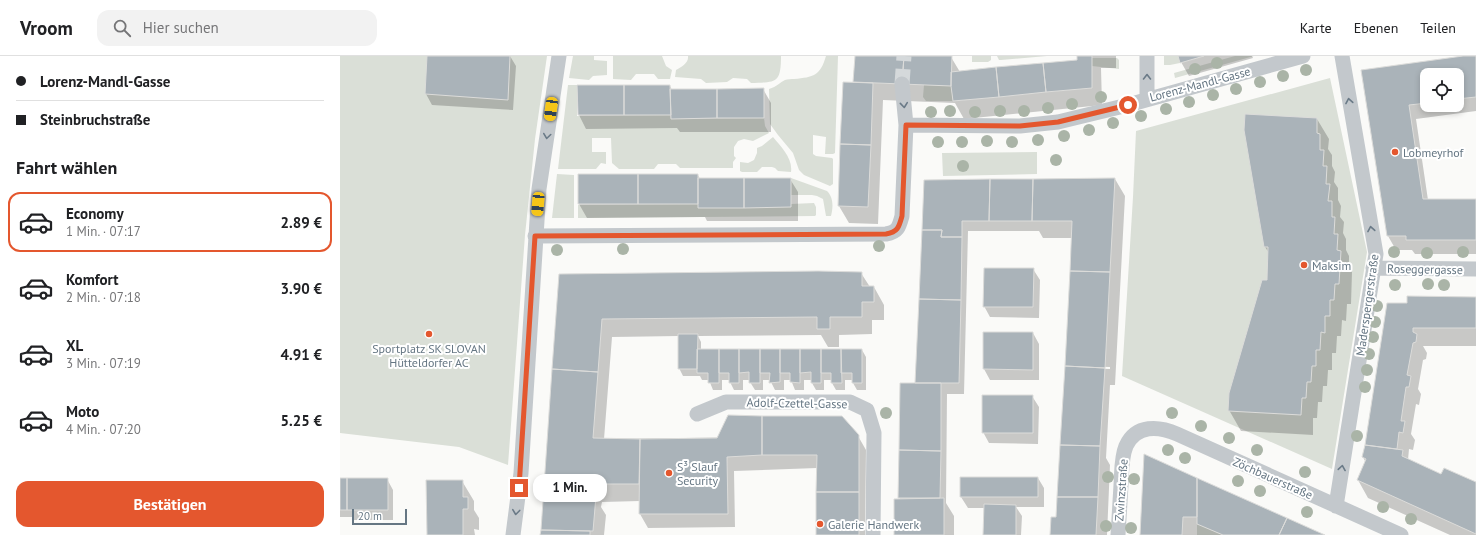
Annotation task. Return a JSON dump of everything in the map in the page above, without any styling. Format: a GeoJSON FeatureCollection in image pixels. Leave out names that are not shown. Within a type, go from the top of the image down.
{"type":"FeatureCollection","features":[{"type":"Feature","properties":{"kind":"street"},"geometry":{"type":"LineString","coordinates":[[513,535],[521,473],[539,189],[558,56]]}},
{"type":"Feature","properties":{"kind":"street"},"geometry":{"type":"LineString","coordinates":[[1147,56],[1147,99]]}},
{"type":"Feature","properties":{"kind":"street","name":"Lorenz-Mandl-Gasse"},"geometry":{"type":"LineString","coordinates":[[906,125],[1020,126],[1058,122],[1303,56]]}},
{"type":"Feature","properties":{"kind":"street","name":"Maderspergerstraße"},"geometry":{"type":"LineString","coordinates":[[1336,506],[1376,254],[1342,56]]}},
{"type":"Feature","properties":{"kind":"street"},"geometry":{"type":"LineString","coordinates":[[535,236],[835,235],[894,233],[899,226],[902,216],[906,125],[902,84]]}},
{"type":"Feature","properties":{"kind":"street","name":"Roseggergasse"},"geometry":{"type":"LineString","coordinates":[[1373,268],[1476,269]]}},
{"type":"Feature","properties":{"kind":"street","name":"Adolf-Czettel-Gasse"},"geometry":{"type":"LineString","coordinates":[[697,414],[726,402],[850,402],[868,410],[874,433],[873,535]]}},
{"type":"Feature","properties":{"kind":"street","name":"Zöchbauerstraße"},"geometry":{"type":"LineString","coordinates":[[1143,429],[1166,429],[1400,535]]}},
{"type":"Feature","properties":{"kind":"street","name":"Zwinzstraße"},"geometry":{"type":"LineString","coordinates":[[1118,535],[1123,459],[1126,445],[1134,435],[1143,429]]}},
{"type":"Feature","properties":{"kind":"shaded area","name":"Sportplatz SK SLOVAN Hütteldorfer AC"},"geometry":{"type":"Polygon","coordinates":[[[340,56],[547,56],[535,139],[525,235],[508,465],[459,447],[340,433],[340,56]]]}},
{"type":"Feature","properties":{"kind":"shaded area"},"geometry":{"type":"Polygon","coordinates":[[[573,56],[594,56],[594,60],[607,61],[607,75],[593,76],[589,80],[569,78],[573,56]]]}},
{"type":"Feature","properties":{"kind":"shaded area"},"geometry":{"type":"Polygon","coordinates":[[[613,56],[662,56],[666,66],[672,70],[670,79],[658,79],[654,74],[636,74],[631,80],[613,79],[613,56]]]}},
{"type":"Feature","properties":{"kind":"shaded area"},"geometry":{"type":"Polygon","coordinates":[[[688,56],[781,56],[781,65],[778,77],[771,81],[751,83],[747,79],[733,78],[727,82],[706,83],[701,79],[675,77],[676,70],[686,63],[688,56]]]}},
{"type":"Feature","properties":{"kind":"shaded area"},"geometry":{"type":"Polygon","coordinates":[[[826,56],[838,56],[835,153],[825,154],[826,137],[813,135],[813,154],[816,156],[833,159],[833,184],[830,186],[804,175],[799,170],[793,153],[770,124],[769,89],[783,81],[811,76],[819,72],[826,56]]]}},
{"type":"Feature","properties":{"kind":"shaded area"},"geometry":{"type":"Polygon","coordinates":[[[972,56],[991,56],[991,60],[988,62],[972,62],[972,56]]]}},
{"type":"Feature","properties":{"kind":"shaded area"},"geometry":{"type":"Polygon","coordinates":[[[997,56],[1047,56],[999,60],[997,56]]]}},
{"type":"Feature","properties":{"kind":"shaded area"},"geometry":{"type":"Polygon","coordinates":[[[1164,56],[1178,56],[1180,63],[1164,65],[1164,56]]]}},
{"type":"Feature","properties":{"kind":"shaded area"},"geometry":{"type":"Polygon","coordinates":[[[1235,56],[1254,56],[1175,78],[1174,73],[1235,56]]]}},
{"type":"Feature","properties":{"kind":"shaded area"},"geometry":{"type":"Polygon","coordinates":[[[1092,58],[1117,58],[1119,60],[1119,69],[1092,66],[1092,58]]]}},
{"type":"Feature","properties":{"kind":"shaded area"},"geometry":{"type":"Polygon","coordinates":[[[1330,78],[1367,252],[1332,469],[1122,376],[1136,131],[1330,78]]]}},
{"type":"Feature","properties":{"kind":"shaded area"},"geometry":{"type":"Polygon","coordinates":[[[568,85],[577,85],[577,116],[670,115],[671,119],[764,118],[765,126],[769,133],[753,141],[744,139],[738,141],[734,147],[734,156],[736,158],[733,162],[733,168],[680,168],[676,164],[658,164],[654,169],[619,169],[612,163],[611,138],[592,138],[592,152],[606,152],[606,164],[601,163],[596,169],[558,169],[568,85]]]}},
{"type":"Feature","properties":{"kind":"shaded area"},"geometry":{"type":"Polygon","coordinates":[[[924,85],[951,86],[953,101],[926,101],[923,97],[924,85]]]}},
{"type":"Feature","properties":{"kind":"shaded area"},"geometry":{"type":"Polygon","coordinates":[[[773,137],[788,157],[791,172],[778,171],[772,167],[762,167],[757,172],[740,171],[740,162],[748,163],[754,160],[757,153],[757,148],[773,137]]]}},
{"type":"Feature","properties":{"kind":"shaded area"},"geometry":{"type":"Polygon","coordinates":[[[1037,152],[1037,174],[943,176],[942,153],[1037,152]]]}},
{"type":"Feature","properties":{"kind":"shaded area"},"geometry":{"type":"Polygon","coordinates":[[[557,174],[574,175],[574,218],[552,218],[557,174]]]}},
{"type":"Feature","properties":{"kind":"shaded area"},"geometry":{"type":"Polygon","coordinates":[[[791,178],[827,191],[832,200],[831,216],[826,216],[823,199],[812,195],[791,195],[791,178]]]}},
{"type":"Feature","properties":{"kind":"shaded area"},"geometry":{"type":"Polygon","coordinates":[[[814,203],[816,207],[815,216],[578,218],[578,205],[698,204],[698,208],[790,207],[791,204],[814,203]]]}},
{"type":"Feature","properties":{"kind":"shaded area"},"geometry":{"type":"Polygon","coordinates":[[[1197,524],[1223,535],[1197,535],[1197,524]]]}},
{"type":"Feature","properties":{"kind":"building"},"geometry":{"type":"Polygon","coordinates":[[[427,56],[510,56],[508,100],[425,94],[427,56]]]}},
{"type":"Feature","properties":{"kind":"building"},"geometry":{"type":"Polygon","coordinates":[[[855,56],[904,56],[902,84],[853,82],[855,56]]]}},
{"type":"Feature","properties":{"kind":"building"},"geometry":{"type":"Polygon","coordinates":[[[904,56],[952,56],[951,86],[902,84],[904,56]]]}},
{"type":"Feature","properties":{"kind":"building"},"geometry":{"type":"Polygon","coordinates":[[[1077,56],[1092,56],[1092,88],[1046,92],[1043,63],[1077,60],[1077,56]]]}},
{"type":"Feature","properties":{"kind":"building"},"geometry":{"type":"Polygon","coordinates":[[[1178,56],[1204,56],[1180,63],[1178,56]]]}},
{"type":"Feature","properties":{"kind":"building","name":"Lobmeyrhof"},"geometry":{"type":"Polygon","coordinates":[[[1463,56],[1476,56],[1476,97],[1464,98],[1464,68],[1420,68],[1420,104],[1409,105],[1423,199],[1476,199],[1476,240],[1406,240],[1406,236],[1387,236],[1361,70],[1463,56]]]}},
{"type":"Feature","properties":{"kind":"building"},"geometry":{"type":"Polygon","coordinates":[[[1043,63],[1046,92],[999,97],[996,67],[1043,63]]]}},
{"type":"Feature","properties":{"kind":"building"},"geometry":{"type":"Polygon","coordinates":[[[996,67],[999,97],[953,101],[951,72],[996,67]]]}},
{"type":"Feature","properties":{"kind":"building"},"geometry":{"type":"Polygon","coordinates":[[[843,82],[873,83],[871,145],[840,144],[843,82]]]}},
{"type":"Feature","properties":{"kind":"building"},"geometry":{"type":"Polygon","coordinates":[[[577,85],[624,85],[624,115],[578,115],[577,85]]]}},
{"type":"Feature","properties":{"kind":"building"},"geometry":{"type":"Polygon","coordinates":[[[624,85],[670,85],[671,115],[624,115],[624,85]]]}},
{"type":"Feature","properties":{"kind":"building"},"geometry":{"type":"Polygon","coordinates":[[[764,88],[764,118],[717,118],[717,89],[764,88]]]}},
{"type":"Feature","properties":{"kind":"building"},"geometry":{"type":"Polygon","coordinates":[[[670,89],[717,89],[717,118],[671,119],[670,89]]]}},
{"type":"Feature","properties":{"kind":"building","name":"Maksim"},"geometry":{"type":"Polygon","coordinates":[[[1245,114],[1317,118],[1317,133],[1320,134],[1320,150],[1324,150],[1323,166],[1327,166],[1326,184],[1330,184],[1328,201],[1332,201],[1332,217],[1335,217],[1334,234],[1338,234],[1337,250],[1341,251],[1339,284],[1335,284],[1334,300],[1330,300],[1330,316],[1325,316],[1325,333],[1321,332],[1320,350],[1316,350],[1316,366],[1312,366],[1311,382],[1307,382],[1306,398],[1302,398],[1301,415],[1228,411],[1229,393],[1262,280],[1267,280],[1268,247],[1264,247],[1244,130],[1245,114]]]}},
{"type":"Feature","properties":{"kind":"building"},"geometry":{"type":"Polygon","coordinates":[[[840,144],[871,145],[868,207],[838,206],[840,144]]]}},
{"type":"Feature","properties":{"kind":"building"},"geometry":{"type":"Polygon","coordinates":[[[578,174],[638,174],[638,204],[578,204],[578,174]]]}},
{"type":"Feature","properties":{"kind":"building"},"geometry":{"type":"Polygon","coordinates":[[[638,174],[698,174],[698,204],[638,204],[638,174]]]}},
{"type":"Feature","properties":{"kind":"building"},"geometry":{"type":"Polygon","coordinates":[[[698,178],[744,178],[744,208],[698,208],[698,178]]]}},
{"type":"Feature","properties":{"kind":"building"},"geometry":{"type":"Polygon","coordinates":[[[744,178],[791,178],[791,207],[744,208],[744,178]]]}},
{"type":"Feature","properties":{"kind":"building"},"geometry":{"type":"Polygon","coordinates":[[[1115,178],[1110,272],[1070,271],[1072,221],[1032,221],[1033,179],[1115,178]]]}},
{"type":"Feature","properties":{"kind":"building"},"geometry":{"type":"Polygon","coordinates":[[[990,179],[1033,179],[1032,221],[989,221],[990,179]]]}},
{"type":"Feature","properties":{"kind":"building"},"geometry":{"type":"Polygon","coordinates":[[[990,179],[989,221],[962,221],[962,237],[941,237],[942,230],[922,230],[924,180],[990,179]]]}},
{"type":"Feature","properties":{"kind":"building"},"geometry":{"type":"Polygon","coordinates":[[[922,230],[942,230],[941,237],[962,237],[961,300],[919,299],[922,230]]]}},
{"type":"Feature","properties":{"kind":"building"},"geometry":{"type":"Polygon","coordinates":[[[984,268],[1034,268],[1033,307],[983,307],[984,268]]]}},
{"type":"Feature","properties":{"kind":"building"},"geometry":{"type":"Polygon","coordinates":[[[818,271],[862,272],[862,286],[874,286],[874,302],[862,302],[862,317],[830,317],[830,329],[817,329],[817,317],[602,319],[598,372],[552,369],[559,274],[818,271]]]}},
{"type":"Feature","properties":{"kind":"building"},"geometry":{"type":"Polygon","coordinates":[[[1070,271],[1110,272],[1105,368],[1065,366],[1070,271]]]}},
{"type":"Feature","properties":{"kind":"building"},"geometry":{"type":"Polygon","coordinates":[[[1407,296],[1476,297],[1476,328],[1413,328],[1413,332],[1417,334],[1416,342],[1413,343],[1407,375],[1411,376],[1409,387],[1406,387],[1401,421],[1405,421],[1403,433],[1399,432],[1397,449],[1365,445],[1387,303],[1407,303],[1407,296]]]}},
{"type":"Feature","properties":{"kind":"building"},"geometry":{"type":"Polygon","coordinates":[[[919,299],[961,300],[959,383],[915,383],[919,299]]]}},
{"type":"Feature","properties":{"kind":"building"},"geometry":{"type":"Polygon","coordinates":[[[983,332],[1033,332],[1033,370],[983,369],[983,332]]]}},
{"type":"Feature","properties":{"kind":"building"},"geometry":{"type":"Polygon","coordinates":[[[678,334],[698,334],[697,369],[678,369],[678,334]]]}},
{"type":"Feature","properties":{"kind":"building"},"geometry":{"type":"Polygon","coordinates":[[[697,349],[719,349],[719,383],[708,383],[708,373],[697,373],[697,349]]]}},
{"type":"Feature","properties":{"kind":"building"},"geometry":{"type":"Polygon","coordinates":[[[719,349],[739,349],[739,383],[729,383],[729,373],[719,373],[719,349]]]}},
{"type":"Feature","properties":{"kind":"building"},"geometry":{"type":"Polygon","coordinates":[[[739,349],[760,349],[760,383],[749,383],[749,372],[739,373],[739,349]]]}},
{"type":"Feature","properties":{"kind":"building"},"geometry":{"type":"Polygon","coordinates":[[[760,349],[780,349],[780,382],[769,383],[770,373],[760,373],[760,349]]]}},
{"type":"Feature","properties":{"kind":"building"},"geometry":{"type":"Polygon","coordinates":[[[780,349],[800,349],[800,383],[790,382],[790,373],[780,373],[780,349]]]}},
{"type":"Feature","properties":{"kind":"building"},"geometry":{"type":"Polygon","coordinates":[[[800,349],[821,349],[821,383],[811,383],[811,372],[800,373],[800,349]]]}},
{"type":"Feature","properties":{"kind":"building"},"geometry":{"type":"Polygon","coordinates":[[[821,349],[841,349],[842,383],[831,383],[831,373],[821,373],[821,349]]]}},
{"type":"Feature","properties":{"kind":"building"},"geometry":{"type":"Polygon","coordinates":[[[841,349],[862,349],[862,383],[852,383],[852,373],[841,373],[841,349]]]}},
{"type":"Feature","properties":{"kind":"building"},"geometry":{"type":"Polygon","coordinates":[[[1065,366],[1105,368],[1100,446],[1060,445],[1065,366]]]}},
{"type":"Feature","properties":{"kind":"building"},"geometry":{"type":"Polygon","coordinates":[[[552,369],[598,372],[593,438],[640,439],[639,484],[592,484],[591,496],[596,496],[593,531],[541,530],[552,369]]]}},
{"type":"Feature","properties":{"kind":"building"},"geometry":{"type":"Polygon","coordinates":[[[900,383],[941,383],[941,451],[899,450],[900,383]]]}},
{"type":"Feature","properties":{"kind":"building"},"geometry":{"type":"Polygon","coordinates":[[[982,395],[1033,395],[1033,433],[982,433],[982,395]]]}},
{"type":"Feature","properties":{"kind":"building"},"geometry":{"type":"Polygon","coordinates":[[[728,415],[762,416],[762,455],[727,457],[728,514],[639,514],[640,439],[717,438],[728,415]]]}},
{"type":"Feature","properties":{"kind":"building"},"geometry":{"type":"Polygon","coordinates":[[[762,416],[842,416],[859,435],[859,492],[816,492],[817,455],[762,455],[762,416]]]}},
{"type":"Feature","properties":{"kind":"building"},"geometry":{"type":"Polygon","coordinates":[[[1060,445],[1100,446],[1098,497],[1057,497],[1060,445]]]}},
{"type":"Feature","properties":{"kind":"building"},"geometry":{"type":"Polygon","coordinates":[[[1365,445],[1403,450],[1402,456],[1441,474],[1444,468],[1476,482],[1476,534],[1357,480],[1366,459],[1362,457],[1365,445]]]}},
{"type":"Feature","properties":{"kind":"building"},"geometry":{"type":"Polygon","coordinates":[[[899,450],[941,451],[940,498],[898,498],[899,450]]]}},
{"type":"Feature","properties":{"kind":"building"},"geometry":{"type":"Polygon","coordinates":[[[1144,454],[1197,478],[1197,517],[1183,517],[1182,535],[1140,535],[1144,454]]]}},
{"type":"Feature","properties":{"kind":"building"},"geometry":{"type":"Polygon","coordinates":[[[960,477],[1038,477],[1038,497],[960,497],[960,477]]]}},
{"type":"Feature","properties":{"kind":"building"},"geometry":{"type":"Polygon","coordinates":[[[340,478],[347,478],[347,510],[340,510],[340,478]]]}},
{"type":"Feature","properties":{"kind":"building"},"geometry":{"type":"Polygon","coordinates":[[[347,478],[388,478],[388,510],[347,510],[347,478]]]}},
{"type":"Feature","properties":{"kind":"building"},"geometry":{"type":"Polygon","coordinates":[[[1197,478],[1287,518],[1279,535],[1223,535],[1197,524],[1197,478]]]}},
{"type":"Feature","properties":{"kind":"building"},"geometry":{"type":"Polygon","coordinates":[[[426,480],[463,480],[463,497],[468,497],[468,509],[463,509],[463,535],[427,535],[426,480]]]}},
{"type":"Feature","properties":{"kind":"building"},"geometry":{"type":"Polygon","coordinates":[[[816,492],[859,492],[859,535],[816,535],[816,492]]]}},
{"type":"Feature","properties":{"kind":"building"},"geometry":{"type":"Polygon","coordinates":[[[1057,497],[1098,497],[1096,535],[1050,535],[1051,517],[1056,517],[1057,497]]]}},
{"type":"Feature","properties":{"kind":"building"},"geometry":{"type":"Polygon","coordinates":[[[944,498],[944,535],[894,535],[894,499],[944,498]]]}},
{"type":"Feature","properties":{"kind":"building"},"geometry":{"type":"Polygon","coordinates":[[[984,504],[1016,505],[1016,535],[983,535],[984,504]]]}},
{"type":"Feature","properties":{"kind":"building"},"geometry":{"type":"Polygon","coordinates":[[[1287,518],[1325,535],[1279,535],[1287,518]]]}},
{"type":"Feature","properties":{"kind":"building"},"geometry":{"type":"Polygon","coordinates":[[[541,530],[590,531],[590,535],[540,535],[541,530]]]}},
{"type":"Feature","properties":{"kind":"tunnel"},"geometry":{"type":"LineString","coordinates":[[902,84],[904,56]]}},
{"type":"Feature","properties":{"kind":"place","name":"Lobmeyrhof"},"geometry":{"type":"Point","coordinates":[1395,152]}},
{"type":"Feature","properties":{"kind":"place","name":"Maksim"},"geometry":{"type":"Point","coordinates":[1304,265]}},
{"type":"Feature","properties":{"kind":"place","name":"Sportplatz SK SLOVAN Hütteldorfer AC"},"geometry":{"type":"Point","coordinates":[429,334]}},
{"type":"Feature","properties":{"kind":"place","name":"S³ Slauf Security"},"geometry":{"type":"Point","coordinates":[669,473]}},
{"type":"Feature","properties":{"kind":"place","name":"Galerie Handwerk"},"geometry":{"type":"Point","coordinates":[820,524]}},
{"type":"Feature","properties":{"kind":"route"},"geometry":{"type":"LineString","coordinates":[[519,488],[535,236],[894,233],[899,226],[902,216],[906,125],[1020,126],[1058,122],[1128,105]]}}]}
